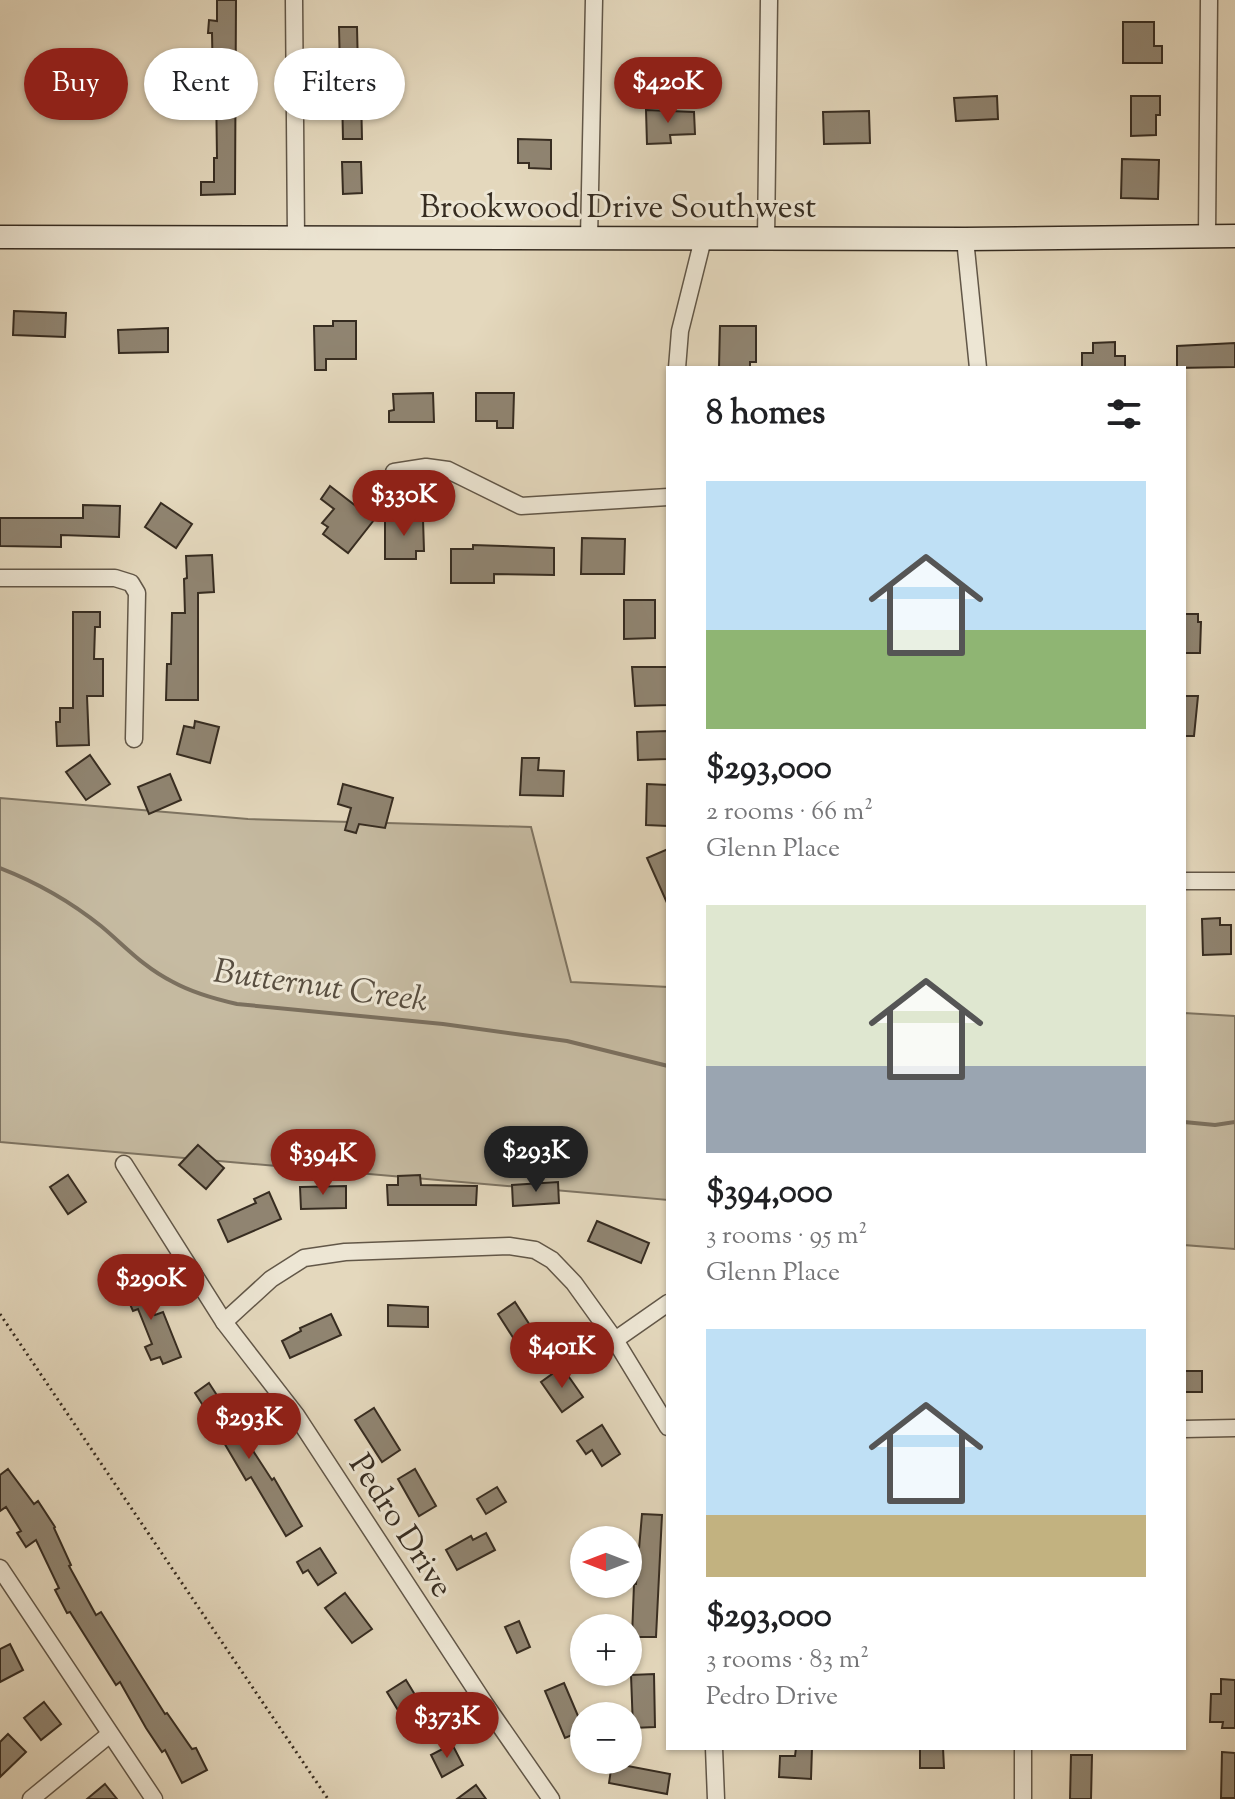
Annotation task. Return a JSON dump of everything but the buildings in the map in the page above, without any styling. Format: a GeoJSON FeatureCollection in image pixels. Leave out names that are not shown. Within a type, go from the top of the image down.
{"type":"FeatureCollection","features":[{"type":"Feature","properties":{"kind":"street"},"geometry":{"type":"LineString","coordinates":[[294,0],[296,238]]}},
{"type":"Feature","properties":{"kind":"street"},"geometry":{"type":"LineString","coordinates":[[589,238],[594,0]]}},
{"type":"Feature","properties":{"kind":"street"},"geometry":{"type":"LineString","coordinates":[[766,239],[769,0]]}},
{"type":"Feature","properties":{"kind":"street"},"geometry":{"type":"LineString","coordinates":[[1207,236],[1209,0]]}},
{"type":"Feature","properties":{"kind":"street","name":"Brookwood Drive Southwest"},"geometry":{"type":"LineString","coordinates":[[0,237],[965,239],[1235,236]]}},
{"type":"Feature","properties":{"kind":"street"},"geometry":{"type":"LineString","coordinates":[[677,366],[680,331],[703,239]]}},
{"type":"Feature","properties":{"kind":"street"},"geometry":{"type":"LineString","coordinates":[[965,239],[978,366]]}},
{"type":"Feature","properties":{"kind":"street"},"geometry":{"type":"LineString","coordinates":[[394,472],[426,467],[448,470],[521,506],[666,497]]}},
{"type":"Feature","properties":{"kind":"street"},"geometry":{"type":"LineString","coordinates":[[0,578],[115,578],[131,583],[137,593],[134,739]]}},
{"type":"Feature","properties":{"kind":"street"},"geometry":{"type":"LineString","coordinates":[[1186,881],[1235,881]]}},
{"type":"Feature","properties":{"kind":"street","name":"Pedro Drive"},"geometry":{"type":"LineString","coordinates":[[124,1164],[224,1322],[305,1428],[485,1704],[551,1799]]}},
{"type":"Feature","properties":{"kind":"street"},"geometry":{"type":"LineString","coordinates":[[224,1322],[271,1279],[304,1258],[345,1252],[509,1246],[535,1250],[552,1260],[574,1283],[615,1340],[666,1424]]}},
{"type":"Feature","properties":{"kind":"street"},"geometry":{"type":"LineString","coordinates":[[615,1340],[666,1304]]}},
{"type":"Feature","properties":{"kind":"street"},"geometry":{"type":"LineString","coordinates":[[1186,1429],[1235,1428]]}},
{"type":"Feature","properties":{"kind":"street"},"geometry":{"type":"LineString","coordinates":[[0,1568],[154,1799]]}},
{"type":"Feature","properties":{"kind":"street"},"geometry":{"type":"LineString","coordinates":[[31,1799],[110,1734]]}},
{"type":"Feature","properties":{"kind":"street"},"geometry":{"type":"LineString","coordinates":[[714,1750],[716,1799]]}},
{"type":"Feature","properties":{"kind":"street"},"geometry":{"type":"LineString","coordinates":[[1023,1750],[1023,1799]]}},
{"type":"Feature","properties":{"kind":"path"},"geometry":{"type":"LineString","coordinates":[[0,1314],[328,1799]]}},
{"type":"Feature","properties":{"kind":"shaded area"},"geometry":{"type":"Polygon","coordinates":[[[0,798],[248,819],[531,827],[571,982],[666,987],[666,1200],[0,1142],[0,798]]]}},
{"type":"Feature","properties":{"kind":"shaded area"},"geometry":{"type":"Polygon","coordinates":[[[1186,1013],[1235,1016],[1235,1249],[1186,1245],[1186,1013]]]}},
{"type":"Feature","properties":{"kind":"waterway","name":"Butternut Creek"},"geometry":{"type":"LineString","coordinates":[[0,868],[40,886],[77,908],[162,976],[212,998],[237,1004],[443,1024],[567,1041],[666,1066]]}},
{"type":"Feature","properties":{"kind":"waterway","name":"Butternut Creek"},"geometry":{"type":"LineString","coordinates":[[1186,1122],[1215,1125],[1235,1122]]}}]}
